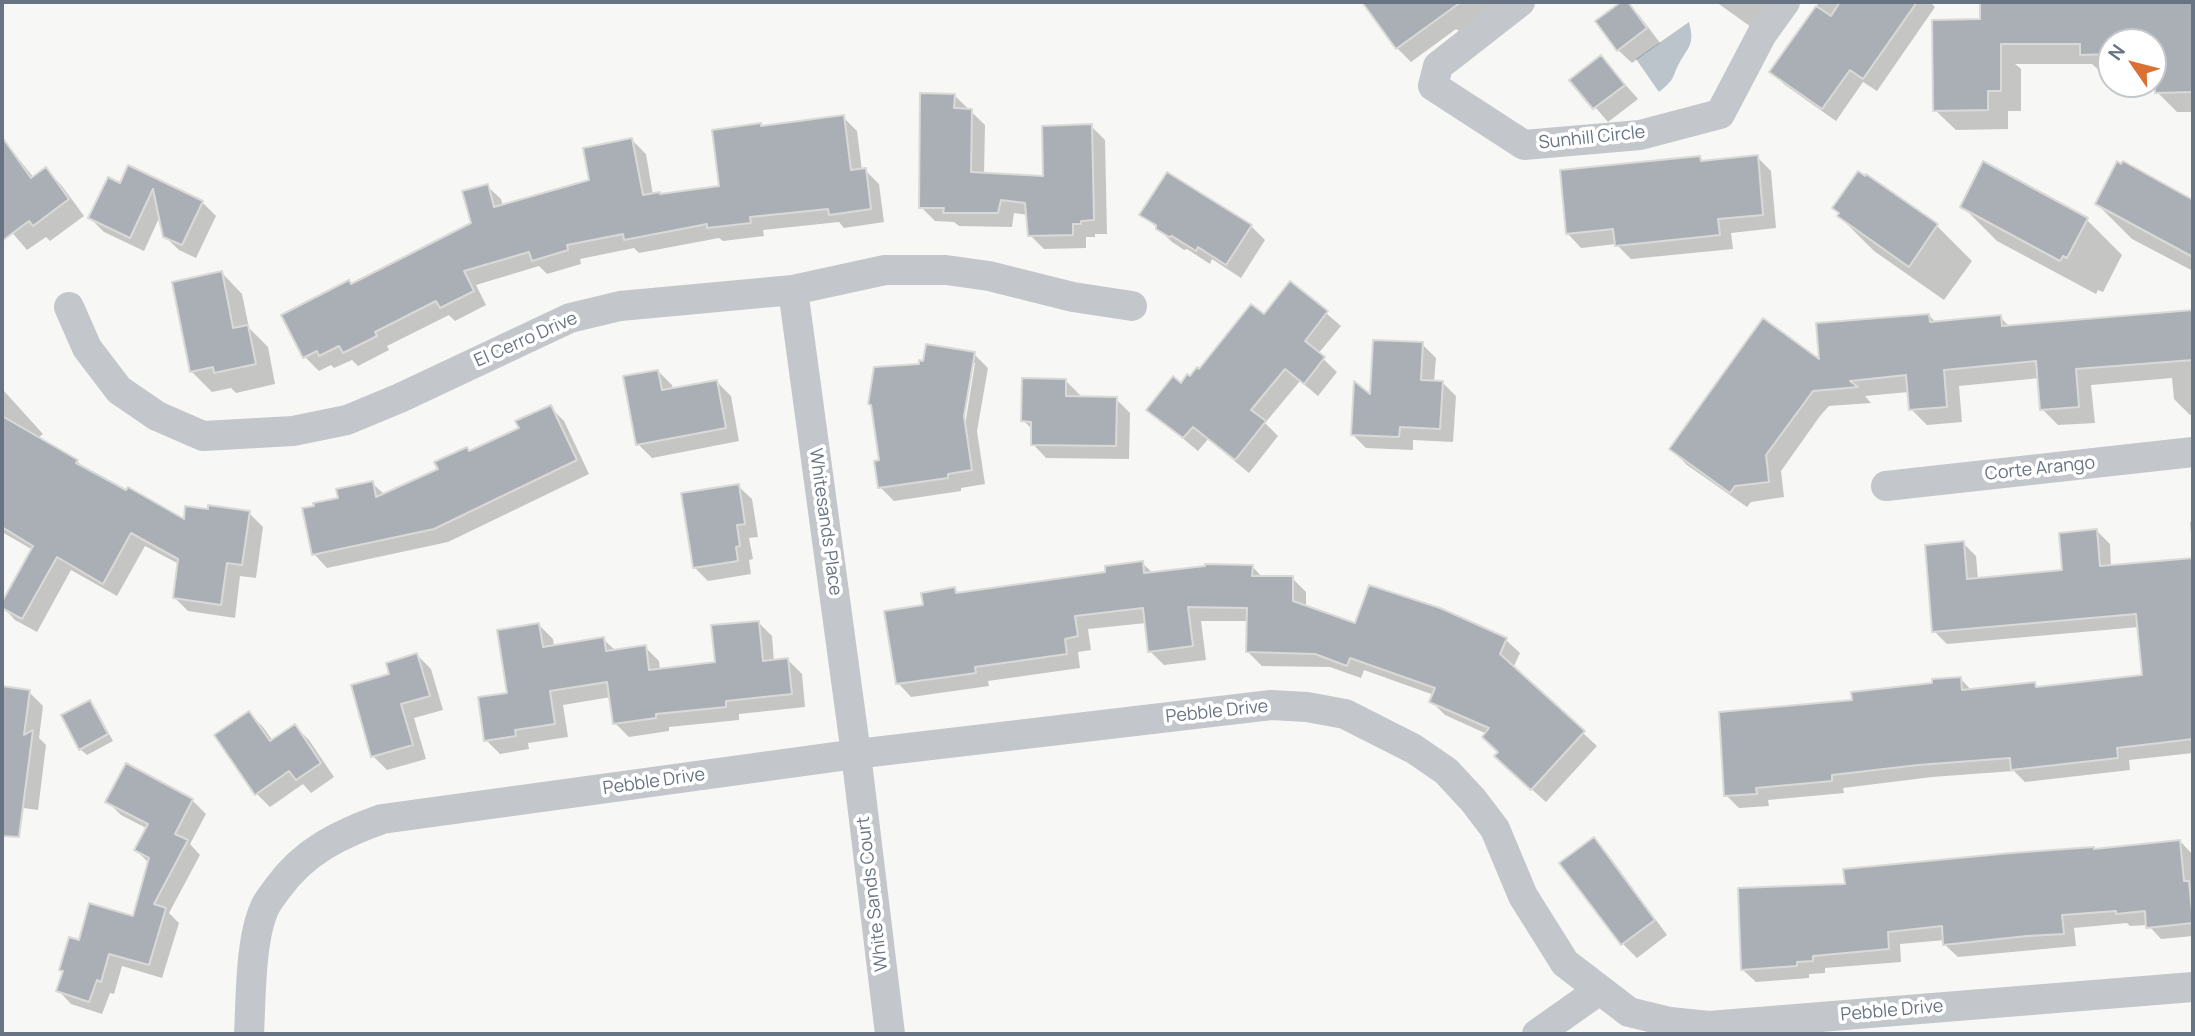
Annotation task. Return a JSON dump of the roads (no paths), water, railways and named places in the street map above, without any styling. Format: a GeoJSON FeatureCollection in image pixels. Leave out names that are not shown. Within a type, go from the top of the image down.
{"type":"FeatureCollection","features":[{"type":"Feature","properties":{"kind":"street","name":"Sunhill Circle"},"geometry":{"type":"LineString","coordinates":[[1520,2],[1438,66],[1433,86],[1524,145],[1640,135],[1720,114],[1762,34],[1785,2]]}},
{"type":"Feature","properties":{"kind":"street","name":"El Cerro Drive"},"geometry":{"type":"LineString","coordinates":[[69,307],[87,348],[119,390],[157,416],[203,436],[293,431],[347,420],[570,318],[620,306],[793,290],[885,270],[946,270],[989,276],[1073,297],[1132,306]]}},
{"type":"Feature","properties":{"kind":"street","name":"Whitesands Place"},"geometry":{"type":"LineString","coordinates":[[793,290],[856,754]]}},
{"type":"Feature","properties":{"kind":"street","name":"Corte Arango"},"geometry":{"type":"LineString","coordinates":[[1886,486],[2193,452]]}},
{"type":"Feature","properties":{"kind":"street","name":"Pebble Drive"},"geometry":{"type":"LineString","coordinates":[[249,1034],[256,939],[265,907],[287,876],[316,848],[346,832],[383,819],[856,754],[1271,705],[1307,707],[1345,714],[1414,749],[1446,771],[1495,829],[1523,896],[1565,963],[1629,1012],[1670,1022],[1709,1026],[2193,987]]}},
{"type":"Feature","properties":{"kind":"street","name":"White Sands Court"},"geometry":{"type":"LineString","coordinates":[[856,754],[890,1034]]}},
{"type":"Feature","properties":{"kind":"street"},"geometry":{"type":"LineString","coordinates":[[1537,1034],[1598,990]]}}]}
